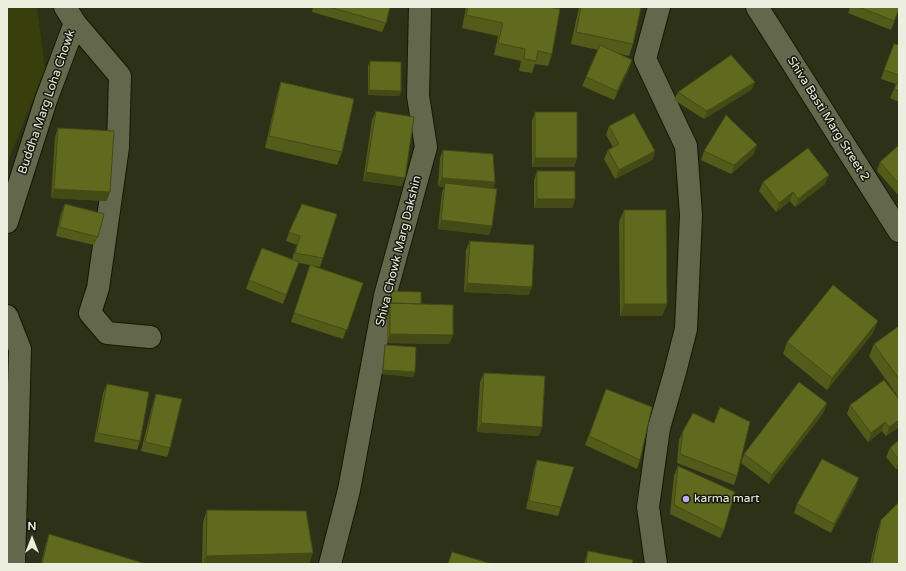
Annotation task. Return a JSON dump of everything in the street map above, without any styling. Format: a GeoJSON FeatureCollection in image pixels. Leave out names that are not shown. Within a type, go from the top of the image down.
{"type":"FeatureCollection","features":[{"type":"Feature","properties":{"kind":"street","name":"Shiva Chowk Marg Dakshin"},"geometry":{"type":"LineString","coordinates":[[330,564],[349,490],[385,296],[426,146],[418,96],[420,7]]}},
{"type":"Feature","properties":{"kind":"street"},"geometry":{"type":"LineString","coordinates":[[656,564],[648,507],[659,428],[686,329],[691,215],[686,146],[646,59],[659,7]]}},
{"type":"Feature","properties":{"kind":"street","name":"Shiva Basti Marg Street 2"},"geometry":{"type":"LineString","coordinates":[[757,7],[899,231]]}},
{"type":"Feature","properties":{"kind":"street"},"geometry":{"type":"LineString","coordinates":[[70,15],[120,76],[118,148],[98,288],[90,314],[107,332],[150,337]]}},
{"type":"Feature","properties":{"kind":"street","name":"Buddha Marg Loha Chowk"},"geometry":{"type":"LineString","coordinates":[[7,222],[46,100],[70,15]]}},
{"type":"Feature","properties":{"kind":"street"},"geometry":{"type":"LineString","coordinates":[[7,316],[20,349],[14,564]]}},
{"type":"Feature","properties":{"kind":"street"},"geometry":{"type":"LineString","coordinates":[[7,438],[18,419]]}},
{"type":"Feature","properties":{"kind":"green space"},"geometry":{"type":"Polygon","coordinates":[[[7,7],[37,7],[45,69],[7,164],[7,7]]]}},
{"type":"Feature","properties":{"kind":"building"},"geometry":{"type":"Polygon","coordinates":[[[329,7],[390,7],[386,23],[329,7]]]}},
{"type":"Feature","properties":{"kind":"building"},"geometry":{"type":"Polygon","coordinates":[[[468,7],[548,7],[560,9],[552,54],[538,51],[536,61],[524,59],[525,49],[498,43],[503,23],[466,15],[468,7]]]}},
{"type":"Feature","properties":{"kind":"building"},"geometry":{"type":"Polygon","coordinates":[[[581,7],[641,7],[633,44],[576,32],[581,7]]]}},
{"type":"Feature","properties":{"kind":"building"},"geometry":{"type":"Polygon","coordinates":[[[859,7],[899,7],[899,9],[894,21],[859,7]]]}},
{"type":"Feature","properties":{"kind":"building"},"geometry":{"type":"Polygon","coordinates":[[[894,44],[899,45],[899,75],[884,70],[894,44]]]}},
{"type":"Feature","properties":{"kind":"building"},"geometry":{"type":"Polygon","coordinates":[[[600,45],[632,60],[617,91],[586,77],[600,45]]]}},
{"type":"Feature","properties":{"kind":"building"},"geometry":{"type":"Polygon","coordinates":[[[731,55],[755,82],[707,111],[678,92],[731,55]]]}},
{"type":"Feature","properties":{"kind":"building"},"geometry":{"type":"Polygon","coordinates":[[[370,61],[401,62],[401,91],[369,90],[370,61]]]}},
{"type":"Feature","properties":{"kind":"building"},"geometry":{"type":"Polygon","coordinates":[[[899,79],[899,91],[894,89],[899,79]]]}},
{"type":"Feature","properties":{"kind":"building"},"geometry":{"type":"Polygon","coordinates":[[[281,82],[354,99],[342,152],[269,136],[281,82]]]}},
{"type":"Feature","properties":{"kind":"building"},"geometry":{"type":"Polygon","coordinates":[[[376,111],[414,117],[405,178],[366,172],[376,111]]]}},
{"type":"Feature","properties":{"kind":"building"},"geometry":{"type":"Polygon","coordinates":[[[535,112],[577,112],[577,158],[535,158],[535,112]]]}},
{"type":"Feature","properties":{"kind":"building"},"geometry":{"type":"Polygon","coordinates":[[[634,113],[655,151],[619,170],[608,150],[619,144],[609,126],[634,113]]]}},
{"type":"Feature","properties":{"kind":"building"},"geometry":{"type":"Polygon","coordinates":[[[726,115],[757,145],[734,165],[704,151],[726,115]]]}},
{"type":"Feature","properties":{"kind":"building"},"geometry":{"type":"Polygon","coordinates":[[[58,128],[114,131],[110,192],[54,189],[58,128]]]}},
{"type":"Feature","properties":{"kind":"building"},"geometry":{"type":"Polygon","coordinates":[[[899,145],[899,184],[880,162],[899,145]]]}},
{"type":"Feature","properties":{"kind":"building"},"geometry":{"type":"Polygon","coordinates":[[[808,148],[829,175],[798,199],[793,192],[779,203],[763,182],[808,148]]]}},
{"type":"Feature","properties":{"kind":"building"},"geometry":{"type":"Polygon","coordinates":[[[443,150],[493,154],[495,182],[442,178],[443,150]]]}},
{"type":"Feature","properties":{"kind":"building"},"geometry":{"type":"Polygon","coordinates":[[[537,171],[575,171],[575,199],[537,199],[537,171]]]}},
{"type":"Feature","properties":{"kind":"building"},"geometry":{"type":"Polygon","coordinates":[[[445,183],[497,189],[492,226],[441,220],[445,183]]]}},
{"type":"Feature","properties":{"kind":"building"},"geometry":{"type":"Polygon","coordinates":[[[65,204],[104,214],[98,237],[59,227],[65,204]]]}},
{"type":"Feature","properties":{"kind":"building"},"geometry":{"type":"Polygon","coordinates":[[[302,204],[337,214],[323,258],[295,253],[300,236],[289,232],[302,204]]]}},
{"type":"Feature","properties":{"kind":"building"},"geometry":{"type":"Polygon","coordinates":[[[624,210],[666,210],[667,304],[624,304],[624,210]]]}},
{"type":"Feature","properties":{"kind":"building"},"geometry":{"type":"Polygon","coordinates":[[[470,241],[534,245],[532,287],[467,283],[470,241]]]}},
{"type":"Feature","properties":{"kind":"building"},"geometry":{"type":"Polygon","coordinates":[[[262,248],[299,262],[286,295],[249,280],[262,248]]]}},
{"type":"Feature","properties":{"kind":"building"},"geometry":{"type":"Polygon","coordinates":[[[310,265],[363,283],[347,330],[294,313],[310,265]]]}},
{"type":"Feature","properties":{"kind":"building"},"geometry":{"type":"Polygon","coordinates":[[[833,285],[878,321],[832,378],[787,342],[833,285]]]}},
{"type":"Feature","properties":{"kind":"building"},"geometry":{"type":"Polygon","coordinates":[[[391,291],[421,292],[421,304],[391,303],[391,291]]]}},
{"type":"Feature","properties":{"kind":"building"},"geometry":{"type":"Polygon","coordinates":[[[390,303],[453,305],[453,335],[390,334],[390,303]]]}},
{"type":"Feature","properties":{"kind":"building"},"geometry":{"type":"Polygon","coordinates":[[[899,326],[899,379],[874,344],[899,326]]]}},
{"type":"Feature","properties":{"kind":"building"},"geometry":{"type":"Polygon","coordinates":[[[385,345],[416,347],[415,372],[383,370],[385,345]]]}},
{"type":"Feature","properties":{"kind":"building"},"geometry":{"type":"Polygon","coordinates":[[[484,373],[545,376],[542,427],[481,423],[484,373]]]}},
{"type":"Feature","properties":{"kind":"building"},"geometry":{"type":"Polygon","coordinates":[[[884,380],[899,399],[899,420],[889,427],[885,422],[871,433],[850,405],[884,380]]]}},
{"type":"Feature","properties":{"kind":"building"},"geometry":{"type":"Polygon","coordinates":[[[799,382],[827,403],[772,475],[744,454],[799,382]]]}},
{"type":"Feature","properties":{"kind":"building"},"geometry":{"type":"Polygon","coordinates":[[[107,384],[149,392],[140,441],[97,433],[107,384]]]}},
{"type":"Feature","properties":{"kind":"building"},"geometry":{"type":"Polygon","coordinates":[[[606,389],[652,407],[640,460],[589,436],[606,389]]]}},
{"type":"Feature","properties":{"kind":"building"},"geometry":{"type":"Polygon","coordinates":[[[156,394],[182,399],[170,448],[145,442],[156,394]]]}},
{"type":"Feature","properties":{"kind":"building"},"geometry":{"type":"Polygon","coordinates":[[[720,407],[750,422],[737,476],[680,454],[683,431],[693,413],[714,423],[720,407]]]}},
{"type":"Feature","properties":{"kind":"building"},"geometry":{"type":"Polygon","coordinates":[[[899,440],[899,460],[890,448],[899,440]]]}},
{"type":"Feature","properties":{"kind":"building"},"geometry":{"type":"Polygon","coordinates":[[[822,459],[859,478],[834,524],[797,504],[822,459]]]}},
{"type":"Feature","properties":{"kind":"building"},"geometry":{"type":"Polygon","coordinates":[[[537,460],[574,467],[561,507],[529,501],[537,460]]]}},
{"type":"Feature","properties":{"kind":"building"},"geometry":{"type":"Polygon","coordinates":[[[678,466],[735,492],[724,530],[674,505],[678,466]]]}},
{"type":"Feature","properties":{"kind":"building"},"geometry":{"type":"Polygon","coordinates":[[[899,502],[899,564],[872,564],[881,520],[899,502]]]}},
{"type":"Feature","properties":{"kind":"building"},"geometry":{"type":"Polygon","coordinates":[[[207,510],[306,511],[313,553],[206,556],[207,510]]]}},
{"type":"Feature","properties":{"kind":"building"},"geometry":{"type":"Polygon","coordinates":[[[49,534],[146,564],[42,564],[49,534]]]}},
{"type":"Feature","properties":{"kind":"building"},"geometry":{"type":"Polygon","coordinates":[[[588,551],[633,560],[632,564],[586,564],[588,551]]]}},
{"type":"Feature","properties":{"kind":"building"},"geometry":{"type":"Polygon","coordinates":[[[452,552],[492,564],[448,564],[452,552]]]}},
{"type":"Feature","properties":{"kind":"place","name":"karma mart"},"geometry":{"type":"Point","coordinates":[686,499]}}]}
